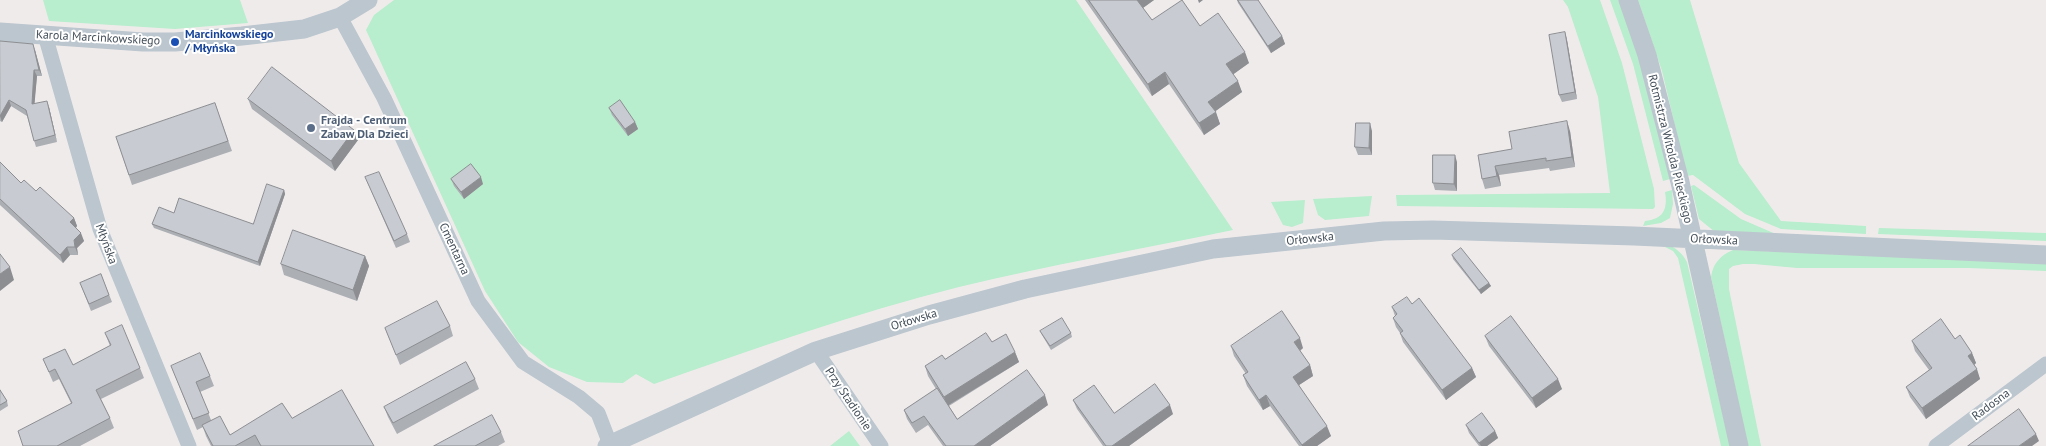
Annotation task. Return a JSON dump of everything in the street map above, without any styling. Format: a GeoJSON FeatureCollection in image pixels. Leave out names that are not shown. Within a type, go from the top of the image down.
{"type":"FeatureCollection","features":[{"type":"Feature","properties":{"kind":"street","name":"Karola Marcinkowskiego"},"geometry":{"type":"LineString","coordinates":[[0,32],[108,40],[175,42],[304,29],[340,17],[368,0]]}},
{"type":"Feature","properties":{"kind":"street","name":"Rotmistrza Witolda Pileckiego"},"geometry":{"type":"LineString","coordinates":[[1628,0],[1647,55],[1680,182],[1739,446]]}},
{"type":"Feature","properties":{"kind":"street","name":"Cmentarna"},"geometry":{"type":"LineString","coordinates":[[340,17],[384,98],[478,301],[523,362],[579,397],[598,413],[608,445]]}},
{"type":"Feature","properties":{"kind":"street","name":"Młyńska"},"geometry":{"type":"LineString","coordinates":[[45,35],[100,229],[189,446]]}},
{"type":"Feature","properties":{"kind":"street","name":"Orłowska"},"geometry":{"type":"LineString","coordinates":[[608,445],[816,351],[929,314],[1025,289],[1213,249],[1384,231],[1433,230],[1692,238],[2046,255]]}},
{"type":"Feature","properties":{"kind":"street","name":"Przy Stadionie"},"geometry":{"type":"LineString","coordinates":[[816,351],[880,446]]}},
{"type":"Feature","properties":{"kind":"street","name":"Radosna"},"geometry":{"type":"LineString","coordinates":[[1936,446],[2046,364]]}},
{"type":"Feature","properties":{"kind":"green space"},"geometry":{"type":"Polygon","coordinates":[[[43,0],[240,0],[248,23],[175,29],[49,21],[43,0]]]}},
{"type":"Feature","properties":{"kind":"green space"},"geometry":{"type":"Polygon","coordinates":[[[394,0],[1076,0],[1233,230],[1027,271],[920,297],[805,332],[654,384],[636,374],[623,383],[587,382],[549,367],[518,342],[485,291],[366,30],[374,15],[394,0]]]}},
{"type":"Feature","properties":{"kind":"green space"},"geometry":{"type":"Polygon","coordinates":[[[1563,0],[1600,0],[1622,63],[1654,189],[1655,207],[1653,209],[1397,206],[1396,195],[1610,193],[1598,97],[1568,7],[1563,0]]]}},
{"type":"Feature","properties":{"kind":"green space"},"geometry":{"type":"Polygon","coordinates":[[[1610,0],[1620,0],[1641,60],[1670,179],[1663,181],[1633,64],[1610,0]]]}},
{"type":"Feature","properties":{"kind":"green space"},"geometry":{"type":"Polygon","coordinates":[[[1638,0],[1690,0],[1739,163],[1781,221],[1866,226],[1866,234],[1781,229],[1745,214],[1693,175],[1687,176],[1662,71],[1638,0]]]}},
{"type":"Feature","properties":{"kind":"green space"},"geometry":{"type":"Polygon","coordinates":[[[1694,185],[1741,219],[1778,235],[1715,232],[1699,219],[1691,186],[1694,185]]]}},
{"type":"Feature","properties":{"kind":"green space"},"geometry":{"type":"Polygon","coordinates":[[[1672,190],[1673,204],[1670,218],[1661,223],[1643,226],[1645,221],[1660,216],[1665,209],[1665,192],[1672,190]]]}},
{"type":"Feature","properties":{"kind":"green space"},"geometry":{"type":"Polygon","coordinates":[[[1372,196],[1369,216],[1325,220],[1318,215],[1313,199],[1372,196]]]}},
{"type":"Feature","properties":{"kind":"green space"},"geometry":{"type":"Polygon","coordinates":[[[1305,200],[1303,223],[1292,227],[1283,225],[1271,202],[1305,200]]]}},
{"type":"Feature","properties":{"kind":"green space"},"geometry":{"type":"Polygon","coordinates":[[[1879,228],[2046,233],[2046,241],[1878,234],[1879,228]]]}},
{"type":"Feature","properties":{"kind":"green space"},"geometry":{"type":"Polygon","coordinates":[[[1668,244],[1679,252],[1687,262],[1730,446],[1721,446],[1678,258],[1673,251],[1661,245],[1668,244]]]}},
{"type":"Feature","properties":{"kind":"green space"},"geometry":{"type":"Polygon","coordinates":[[[1733,250],[2046,262],[2046,271],[1968,268],[1797,268],[1754,264],[1733,266],[1729,269],[1729,289],[1761,446],[1748,446],[1711,277],[1718,260],[1733,250]]]}},
{"type":"Feature","properties":{"kind":"green space"},"geometry":{"type":"Polygon","coordinates":[[[849,431],[860,446],[830,446],[849,431]]]}},
{"type":"Feature","properties":{"kind":"building"},"geometry":{"type":"Polygon","coordinates":[[[1089,0],[1137,0],[1152,20],[1182,0],[1200,26],[1218,13],[1245,52],[1226,64],[1238,81],[1208,102],[1216,112],[1199,123],[1165,72],[1148,84],[1089,0]]]}},
{"type":"Feature","properties":{"kind":"building"},"geometry":{"type":"Polygon","coordinates":[[[1238,0],[1258,0],[1282,36],[1268,46],[1238,0]]]}},
{"type":"Feature","properties":{"kind":"building"},"geometry":{"type":"Polygon","coordinates":[[[1565,32],[1575,92],[1559,95],[1549,35],[1565,32]]]}},
{"type":"Feature","properties":{"kind":"building"},"geometry":{"type":"Polygon","coordinates":[[[0,41],[33,44],[39,70],[34,70],[32,104],[47,101],[55,135],[34,141],[26,110],[9,100],[0,116],[0,41]]]}},
{"type":"Feature","properties":{"kind":"building","name":"Frajda - Centrum Zabaw Dla Dzieci"},"geometry":{"type":"Polygon","coordinates":[[[272,67],[354,130],[331,161],[248,99],[272,67]]]}},
{"type":"Feature","properties":{"kind":"building"},"geometry":{"type":"Polygon","coordinates":[[[620,100],[635,122],[625,129],[609,108],[620,100]]]}},
{"type":"Feature","properties":{"kind":"building"},"geometry":{"type":"Polygon","coordinates":[[[215,103],[228,141],[129,175],[116,137],[215,103]]]}},
{"type":"Feature","properties":{"kind":"building"},"geometry":{"type":"Polygon","coordinates":[[[1567,121],[1572,157],[1546,161],[1546,158],[1495,166],[1497,176],[1482,179],[1478,155],[1512,149],[1509,132],[1567,121]]]}},
{"type":"Feature","properties":{"kind":"building"},"geometry":{"type":"Polygon","coordinates":[[[1356,123],[1370,123],[1369,148],[1355,147],[1356,123]]]}},
{"type":"Feature","properties":{"kind":"building"},"geometry":{"type":"Polygon","coordinates":[[[1433,155],[1455,155],[1454,184],[1433,183],[1433,155]]]}},
{"type":"Feature","properties":{"kind":"building"},"geometry":{"type":"Polygon","coordinates":[[[0,162],[21,183],[24,180],[36,191],[40,187],[74,218],[70,222],[81,233],[74,240],[75,247],[67,247],[60,255],[0,199],[0,162]]]}},
{"type":"Feature","properties":{"kind":"building"},"geometry":{"type":"Polygon","coordinates":[[[471,164],[481,177],[461,192],[451,179],[471,164]]]}},
{"type":"Feature","properties":{"kind":"building"},"geometry":{"type":"Polygon","coordinates":[[[379,172],[407,234],[394,241],[365,177],[379,172]]]}},
{"type":"Feature","properties":{"kind":"building"},"geometry":{"type":"Polygon","coordinates":[[[267,184],[284,190],[258,262],[152,224],[159,207],[174,213],[179,198],[253,224],[267,184]]]}},
{"type":"Feature","properties":{"kind":"building"},"geometry":{"type":"Polygon","coordinates":[[[293,230],[365,256],[353,290],[281,264],[293,230]]]}},
{"type":"Feature","properties":{"kind":"building"},"geometry":{"type":"Polygon","coordinates":[[[1461,248],[1489,283],[1479,290],[1452,255],[1461,248]]]}},
{"type":"Feature","properties":{"kind":"building"},"geometry":{"type":"Polygon","coordinates":[[[0,254],[10,267],[0,274],[0,254]]]}},
{"type":"Feature","properties":{"kind":"building"},"geometry":{"type":"Polygon","coordinates":[[[101,274],[109,295],[89,304],[80,283],[101,274]]]}},
{"type":"Feature","properties":{"kind":"building"},"geometry":{"type":"Polygon","coordinates":[[[1407,297],[1412,304],[1419,298],[1472,368],[1442,390],[1400,333],[1403,331],[1393,318],[1397,314],[1392,307],[1407,297]]]}},
{"type":"Feature","properties":{"kind":"building"},"geometry":{"type":"Polygon","coordinates":[[[437,301],[450,326],[396,355],[385,328],[437,301]]]}},
{"type":"Feature","properties":{"kind":"building"},"geometry":{"type":"Polygon","coordinates":[[[1282,311],[1300,338],[1294,342],[1310,365],[1293,377],[1327,426],[1302,445],[1266,395],[1259,400],[1243,375],[1248,372],[1231,346],[1282,311]]]}},
{"type":"Feature","properties":{"kind":"building"},"geometry":{"type":"Polygon","coordinates":[[[1511,316],[1558,379],[1532,398],[1485,336],[1511,316]]]}},
{"type":"Feature","properties":{"kind":"building"},"geometry":{"type":"Polygon","coordinates":[[[1062,318],[1071,333],[1050,346],[1040,331],[1062,318]]]}},
{"type":"Feature","properties":{"kind":"building"},"geometry":{"type":"Polygon","coordinates":[[[1941,319],[1955,339],[1960,335],[1972,353],[1968,356],[1977,369],[1922,408],[1906,387],[1932,368],[1912,341],[1941,319]]]}},
{"type":"Feature","properties":{"kind":"building"},"geometry":{"type":"Polygon","coordinates":[[[122,325],[140,368],[96,390],[110,418],[57,446],[23,446],[18,431],[72,403],[55,369],[49,372],[43,359],[65,349],[73,365],[111,345],[105,333],[122,325]]]}},
{"type":"Feature","properties":{"kind":"building"},"geometry":{"type":"Polygon","coordinates":[[[986,333],[992,342],[1006,334],[1015,352],[944,397],[925,366],[942,355],[945,359],[986,333]]]}},
{"type":"Feature","properties":{"kind":"building"},"geometry":{"type":"Polygon","coordinates":[[[200,353],[210,376],[196,382],[209,413],[193,419],[171,366],[200,353]]]}},
{"type":"Feature","properties":{"kind":"building"},"geometry":{"type":"Polygon","coordinates":[[[466,362],[475,379],[393,423],[384,407],[466,362]]]}},
{"type":"Feature","properties":{"kind":"building"},"geometry":{"type":"Polygon","coordinates":[[[1027,370],[1045,395],[974,446],[946,446],[924,416],[912,423],[904,410],[937,388],[957,419],[1027,370]]]}},
{"type":"Feature","properties":{"kind":"building"},"geometry":{"type":"Polygon","coordinates":[[[1155,384],[1170,405],[1112,446],[1106,446],[1073,400],[1094,385],[1114,413],[1155,384]]]}},
{"type":"Feature","properties":{"kind":"building"},"geometry":{"type":"Polygon","coordinates":[[[0,390],[7,401],[0,405],[0,390]]]}},
{"type":"Feature","properties":{"kind":"building"},"geometry":{"type":"Polygon","coordinates":[[[342,390],[374,446],[261,446],[255,435],[235,446],[213,446],[202,425],[220,416],[230,435],[282,403],[292,418],[342,390]]]}},
{"type":"Feature","properties":{"kind":"building"},"geometry":{"type":"Polygon","coordinates":[[[2019,409],[2036,434],[2019,446],[1968,446],[2019,409]]]}},
{"type":"Feature","properties":{"kind":"building"},"geometry":{"type":"Polygon","coordinates":[[[1482,413],[1495,431],[1479,443],[1466,425],[1482,413]]]}},
{"type":"Feature","properties":{"kind":"building"},"geometry":{"type":"Polygon","coordinates":[[[492,415],[501,432],[475,446],[434,446],[492,415]]]}},
{"type":"Feature","properties":{"kind":"place","name":"Marcinkowskiego / Młyńska"},"geometry":{"type":"Point","coordinates":[175,42]}},
{"type":"Feature","properties":{"kind":"place","name":"Frajda - Centrum Zabaw Dla Dzieci"},"geometry":{"type":"Point","coordinates":[311,128]}}]}
